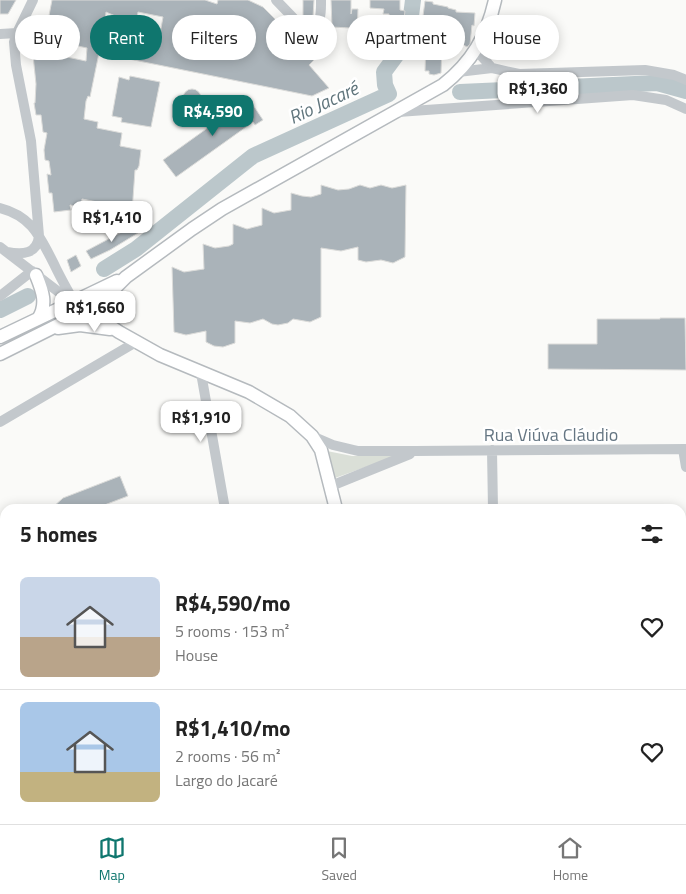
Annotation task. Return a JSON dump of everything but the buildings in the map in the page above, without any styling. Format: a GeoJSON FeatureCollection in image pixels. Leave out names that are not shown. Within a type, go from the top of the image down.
{"type":"FeatureCollection","features":[{"type":"Feature","properties":{"kind":"main road"},"geometry":{"type":"LineString","coordinates":[[491,15],[495,0]]}},
{"type":"Feature","properties":{"kind":"main road"},"geometry":{"type":"LineString","coordinates":[[0,354],[86,311],[108,295],[126,277],[192,229],[448,81],[475,51]]}},
{"type":"Feature","properties":{"kind":"main road"},"geometry":{"type":"LineString","coordinates":[[34,273],[44,299],[44,306],[38,319]]}},
{"type":"Feature","properties":{"kind":"main road"},"geometry":{"type":"LineString","coordinates":[[0,337],[126,277]]}},
{"type":"Feature","properties":{"kind":"main road"},"geometry":{"type":"LineString","coordinates":[[74,302],[136,342],[262,399],[290,416],[312,436],[321,450],[335,504]]}},
{"type":"Feature","properties":{"kind":"main road"},"geometry":{"type":"LineString","coordinates":[[46,330],[80,325],[100,327],[119,332]]}},
{"type":"Feature","properties":{"kind":"street"},"geometry":{"type":"LineString","coordinates":[[26,15],[33,0]]}},
{"type":"Feature","properties":{"kind":"street"},"geometry":{"type":"LineString","coordinates":[[276,0],[302,27],[312,28],[319,21],[321,0]]}},
{"type":"Feature","properties":{"kind":"street"},"geometry":{"type":"LineString","coordinates":[[0,34],[15,33]]}},
{"type":"Feature","properties":{"kind":"street"},"geometry":{"type":"LineString","coordinates":[[15,39],[15,54]]}},
{"type":"Feature","properties":{"kind":"street"},"geometry":{"type":"LineString","coordinates":[[4,250],[18,254],[32,250],[36,247],[39,236],[31,141],[16,60]]}},
{"type":"Feature","properties":{"kind":"street"},"geometry":{"type":"LineString","coordinates":[[485,60],[492,68]]}},
{"type":"Feature","properties":{"kind":"street"},"geometry":{"type":"LineString","coordinates":[[458,72],[492,68],[519,74],[645,70],[674,75],[686,80]]}},
{"type":"Feature","properties":{"kind":"street"},"geometry":{"type":"LineString","coordinates":[[397,111],[632,95],[666,100],[686,109]]}},
{"type":"Feature","properties":{"kind":"street"},"geometry":{"type":"LineString","coordinates":[[0,208],[16,213],[31,225],[39,236],[74,302]]}},
{"type":"Feature","properties":{"kind":"street"},"geometry":{"type":"LineString","coordinates":[[4,250],[74,302]]}},
{"type":"Feature","properties":{"kind":"street"},"geometry":{"type":"LineString","coordinates":[[0,296],[34,273]]}},
{"type":"Feature","properties":{"kind":"street"},"geometry":{"type":"LineString","coordinates":[[0,422],[136,342]]}},
{"type":"Feature","properties":{"kind":"street"},"geometry":{"type":"LineString","coordinates":[[201,373],[224,504]]}},
{"type":"Feature","properties":{"kind":"street","name":"Rua Viúva Cláudio"},"geometry":{"type":"LineString","coordinates":[[312,436],[350,450],[415,452],[685,449]]}},
{"type":"Feature","properties":{"kind":"street"},"geometry":{"type":"LineString","coordinates":[[685,449],[686,466]]}},
{"type":"Feature","properties":{"kind":"street"},"geometry":{"type":"LineString","coordinates":[[492,450],[493,504]]}},
{"type":"Feature","properties":{"kind":"street"},"geometry":{"type":"LineString","coordinates":[[331,486],[415,452]]}},
{"type":"Feature","properties":{"kind":"shaded area"},"geometry":{"type":"Polygon","coordinates":[[[327,451],[352,456],[392,455],[391,458],[335,478],[327,451]]]}},
{"type":"Feature","properties":{"kind":"waterway","name":"Rio Jacaré"},"geometry":{"type":"LineString","coordinates":[[104,269],[136,249],[253,156],[389,94],[385,85],[384,72],[398,53],[409,32],[413,0]]}},
{"type":"Feature","properties":{"kind":"waterway","name":"Rio Jacaré"},"geometry":{"type":"LineString","coordinates":[[460,92],[657,83],[686,91]]}},
{"type":"Feature","properties":{"kind":"waterway","name":"Rio Jacaré"},"geometry":{"type":"LineString","coordinates":[[0,310],[28,296]]}}]}
